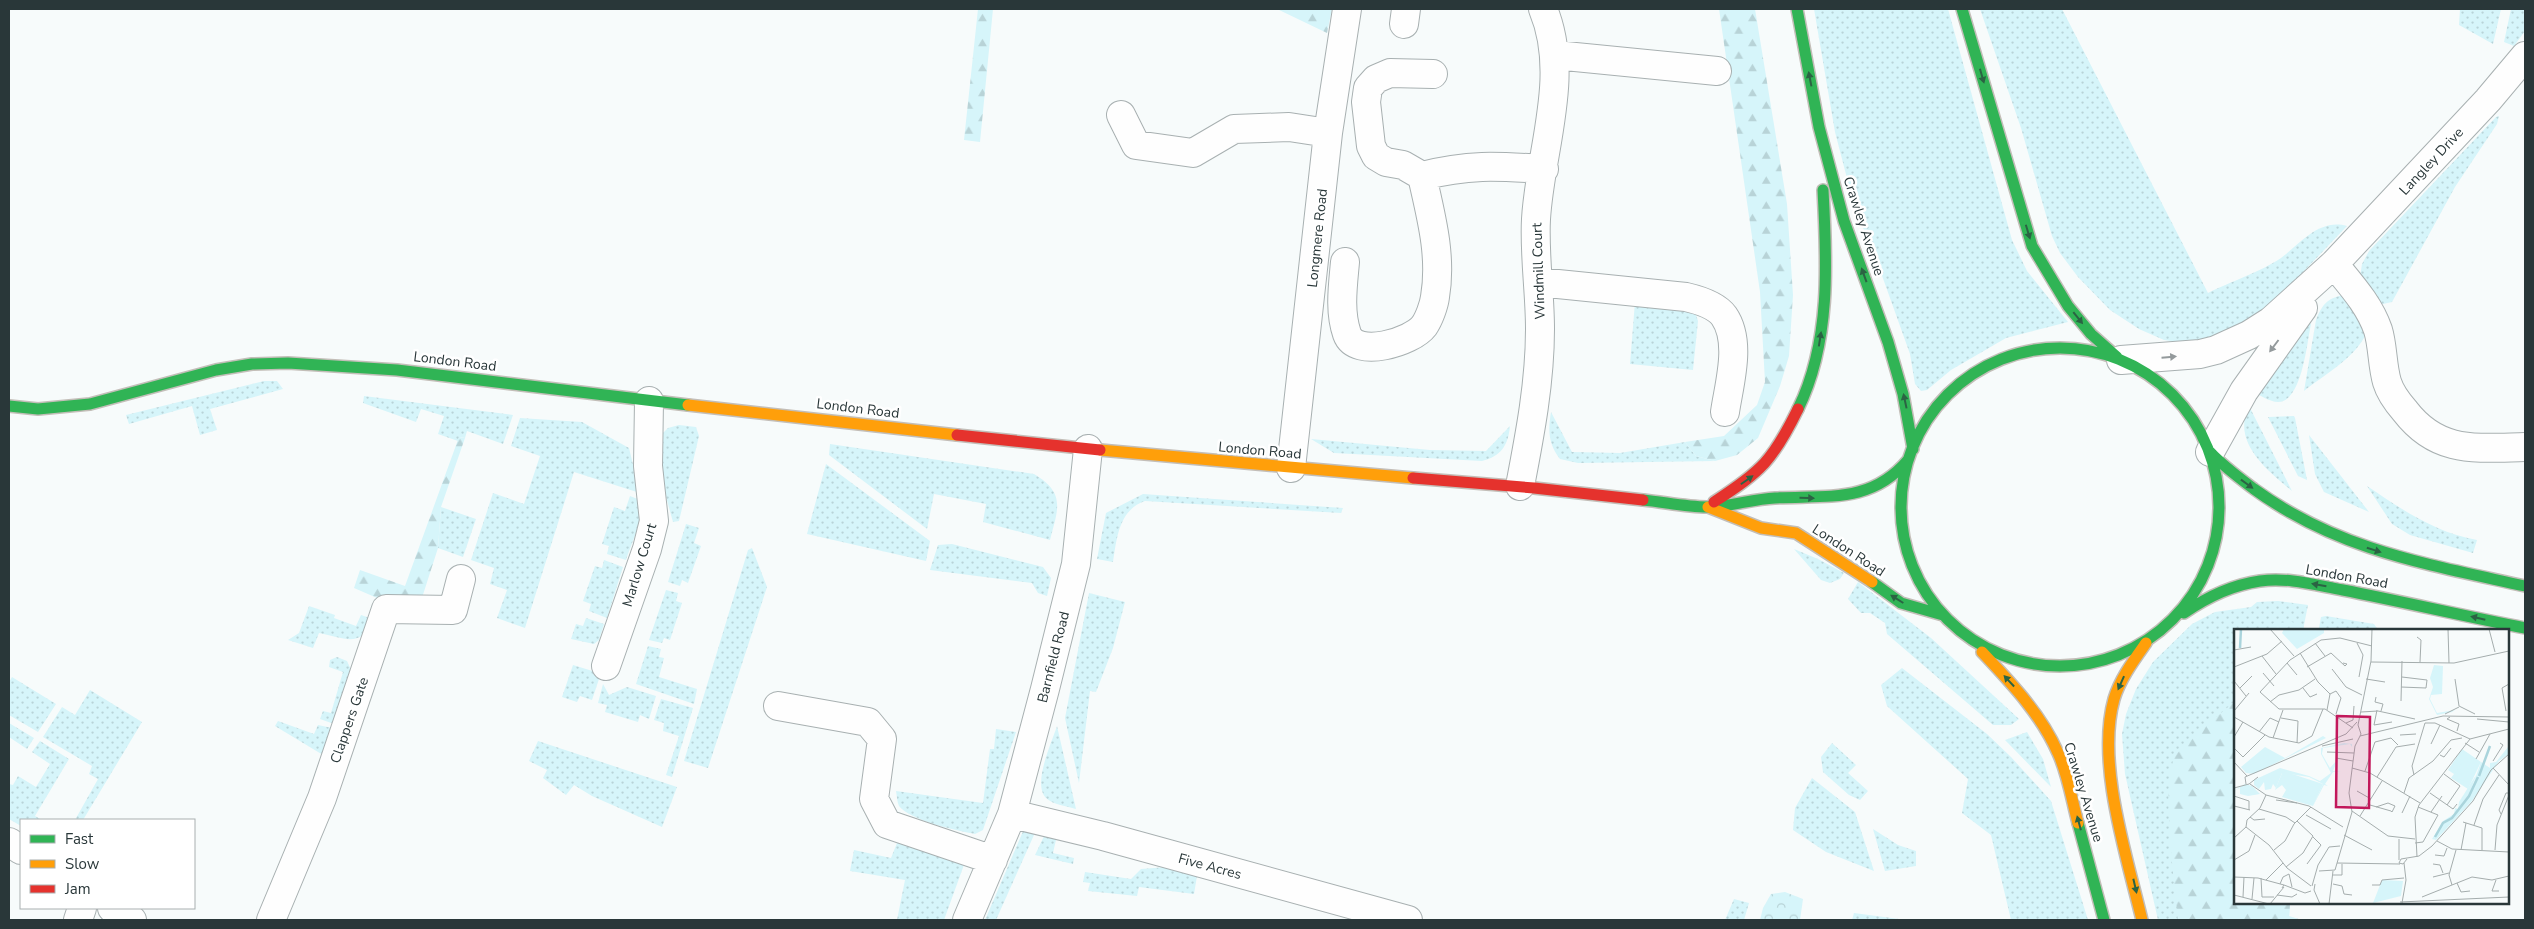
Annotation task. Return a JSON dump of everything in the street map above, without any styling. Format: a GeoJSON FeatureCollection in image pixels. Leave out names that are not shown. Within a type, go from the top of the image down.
{"type":"FeatureCollection","features":[{"type":"Feature","properties":{"kind":"main road","name":"Crawley Avenue"},"geometry":{"type":"LineString","coordinates":[[1797,9],[1820,127],[1844,221],[1881,321],[1903,394],[1911,454]]}},
{"type":"Feature","properties":{"kind":"main road"},"geometry":{"type":"LineString","coordinates":[[1962,9],[2032,246],[2049,279],[2078,319],[2104,347],[2121,360]]}},
{"type":"Feature","properties":{"kind":"main road"},"geometry":{"type":"LineString","coordinates":[[1707,507],[1751,478],[1766,465],[1792,423],[1812,376],[1826,302],[1828,272],[1820,127]]}},
{"type":"Feature","properties":{"kind":"main road"},"geometry":{"type":"LineString","coordinates":[[2057,348],[2092,351],[2121,360],[2146,372],[2176,398],[2202,434],[2216,472],[2220,509],[2215,546],[2201,582],[2190,600],[2170,623],[2146,642],[2109,659],[2066,667],[2046,666],[2012,660],[1971,639],[1943,615],[1917,577],[1904,531],[1902,490],[1911,454],[1920,432],[1937,407],[1955,388],[1970,376],[1999,360],[2013,355],[2057,348]]}},
{"type":"Feature","properties":{"kind":"main road","name":"London Road"},"geometry":{"type":"LineString","coordinates":[[9,407],[36,410],[70,409],[216,370],[270,363],[347,366],[471,377],[648,401],[1088,449],[1439,482],[1520,486],[1707,507],[1773,498],[1843,496],[1871,488],[1890,479],[1911,454]]}},
{"type":"Feature","properties":{"kind":"main road","name":"London Road"},"geometry":{"type":"LineString","coordinates":[[2210,452],[2223,466],[2296,519],[2337,537],[2411,561],[2525,586]]}},
{"type":"Feature","properties":{"kind":"main road","name":"London Road"},"geometry":{"type":"LineString","coordinates":[[1707,507],[1761,528],[1796,534],[1868,579],[1901,603],[1943,615]]}},
{"type":"Feature","properties":{"kind":"main road","name":"London Road"},"geometry":{"type":"LineString","coordinates":[[2170,623],[2208,598],[2232,588],[2270,580],[2301,582],[2376,595],[2525,628]]}},
{"type":"Feature","properties":{"kind":"main road","name":"Crawley Avenue"},"geometry":{"type":"LineString","coordinates":[[1971,639],[2021,694],[2055,746],[2064,767],[2104,920]]}},
{"type":"Feature","properties":{"kind":"main road","name":"Crawley Avenue"},"geometry":{"type":"LineString","coordinates":[[2142,920],[2119,820],[2108,740],[2115,698],[2126,673],[2146,642]]}},
{"type":"Feature","properties":{"kind":"street","name":"Longmere Road"},"geometry":{"type":"LineString","coordinates":[[1292,468],[1328,134],[1347,9]]}},
{"type":"Feature","properties":{"kind":"street","name":"Windmill Court"},"geometry":{"type":"LineString","coordinates":[[1520,486],[1538,375],[1540,328],[1537,216],[1554,86],[1555,55],[1543,9]]}},
{"type":"Feature","properties":{"kind":"street"},"geometry":{"type":"LineString","coordinates":[[1555,55],[1716,71]]}},
{"type":"Feature","properties":{"kind":"street","name":"Langley Drive"},"geometry":{"type":"LineString","coordinates":[[2121,360],[2200,354],[2223,348],[2271,321],[2334,264],[2488,100],[2525,56]]}},
{"type":"Feature","properties":{"kind":"street"},"geometry":{"type":"LineString","coordinates":[[1433,74],[1390,73],[1376,79],[1368,88],[1366,102],[1371,146],[1376,156],[1386,162],[1403,165],[1422,176],[1454,168],[1484,166],[1544,169]]}},
{"type":"Feature","properties":{"kind":"street"},"geometry":{"type":"LineString","coordinates":[[1121,115],[1136,145],[1193,153],[1234,129],[1289,127],[1328,134]]}},
{"type":"Feature","properties":{"kind":"street"},"geometry":{"type":"LineString","coordinates":[[1345,262],[1342,298],[1348,336],[1356,344],[1377,347],[1405,341],[1425,326],[1435,299],[1438,272],[1436,240],[1422,176]]}},
{"type":"Feature","properties":{"kind":"street"},"geometry":{"type":"LineString","coordinates":[[2334,264],[2366,304],[2378,331],[2388,384],[2416,426],[2436,439],[2456,446],[2525,447]]}},
{"type":"Feature","properties":{"kind":"street","name":"Langley Drive"},"geometry":{"type":"LineString","coordinates":[[2210,452],[2263,362],[2334,264]]}},
{"type":"Feature","properties":{"kind":"street"},"geometry":{"type":"LineString","coordinates":[[1538,282],[1686,296],[1706,303],[1723,316],[1730,332],[1733,354],[1726,412]]}},
{"type":"Feature","properties":{"kind":"street","name":"Marlow Court"},"geometry":{"type":"LineString","coordinates":[[606,666],[647,549],[654,521],[652,488],[648,466],[648,401]]}},
{"type":"Feature","properties":{"kind":"street","name":"Barnfield Road"},"geometry":{"type":"LineString","coordinates":[[967,920],[1012,814],[1076,564],[1088,449]]}},
{"type":"Feature","properties":{"kind":"street","name":"Clappers Gate"},"geometry":{"type":"LineString","coordinates":[[272,920],[322,798],[386,609],[453,610],[461,579]]}},
{"type":"Feature","properties":{"kind":"street"},"geometry":{"type":"LineString","coordinates":[[778,706],[868,722],[882,739],[874,799],[888,824],[993,860]]}},
{"type":"Feature","properties":{"kind":"street","name":"Five Acres"},"geometry":{"type":"LineString","coordinates":[[1012,814],[1103,836],[1408,920]]}},
{"type":"Feature","properties":{"kind":"street"},"geometry":{"type":"LineString","coordinates":[[9,842],[20,849]]}},
{"type":"Feature","properties":{"kind":"street"},"geometry":{"type":"LineString","coordinates":[[114,909],[132,920]]}},
{"type":"Feature","properties":{"kind":"green space"},"geometry":{"type":"Polygon","coordinates":[[[978,9],[993,9],[980,142],[964,140],[978,9]]]}},
{"type":"Feature","properties":{"kind":"green space"},"geometry":{"type":"Polygon","coordinates":[[[1277,9],[1332,9],[1327,33],[1277,9]]]}},
{"type":"Feature","properties":{"kind":"green space"},"geometry":{"type":"Polygon","coordinates":[[[1719,9],[1755,9],[1787,204],[1793,295],[1789,356],[1780,386],[1758,438],[1737,455],[1715,461],[1696,456],[1685,442],[1724,436],[1757,405],[1765,382],[1760,292],[1719,9]]]}},
{"type":"Feature","properties":{"kind":"green space"},"geometry":{"type":"Polygon","coordinates":[[[1814,9],[1948,9],[2012,240],[2027,271],[2068,322],[2006,338],[1951,370],[1927,390],[1921,391],[1915,384],[1910,354],[1875,256],[1855,209],[1835,132],[1814,9]]]}},
{"type":"Feature","properties":{"kind":"green space"},"geometry":{"type":"Polygon","coordinates":[[[1980,9],[2062,9],[2208,293],[2274,263],[2319,229],[2337,225],[2347,226],[2264,313],[2217,340],[2184,343],[2164,340],[2139,329],[2110,310],[2078,277],[2060,253],[2052,236],[2021,128],[1980,9]]]}},
{"type":"Feature","properties":{"kind":"green space"},"geometry":{"type":"Polygon","coordinates":[[[2460,9],[2501,9],[2493,44],[2459,25],[2460,9]]]}},
{"type":"Feature","properties":{"kind":"green space"},"geometry":{"type":"Polygon","coordinates":[[[2511,9],[2525,9],[2525,31],[2514,46],[2504,42],[2511,9]]]}},
{"type":"Feature","properties":{"kind":"green space"},"geometry":{"type":"Polygon","coordinates":[[[2499,116],[2497,124],[2455,187],[2392,302],[2383,304],[2378,302],[2360,277],[2362,264],[2369,251],[2499,116]]]}},
{"type":"Feature","properties":{"kind":"green space"},"geometry":{"type":"Polygon","coordinates":[[[2344,295],[2368,329],[2364,339],[2349,356],[2304,391],[2316,320],[2329,300],[2344,295]]]}},
{"type":"Feature","properties":{"kind":"green space"},"geometry":{"type":"Polygon","coordinates":[[[1635,302],[1695,312],[1698,321],[1693,370],[1630,364],[1635,302]]]}},
{"type":"Feature","properties":{"kind":"green space"},"geometry":{"type":"Polygon","coordinates":[[[2308,322],[2311,324],[2305,357],[2293,392],[2286,399],[2275,402],[2253,392],[2308,322]]]}},
{"type":"Feature","properties":{"kind":"green space"},"geometry":{"type":"Polygon","coordinates":[[[264,381],[277,381],[283,389],[210,409],[217,430],[200,435],[192,406],[129,424],[126,415],[264,381]]]}},
{"type":"Feature","properties":{"kind":"green space"},"geometry":{"type":"Polygon","coordinates":[[[364,396],[513,415],[503,444],[467,431],[465,438],[460,437],[458,441],[438,434],[444,416],[421,409],[416,422],[363,403],[364,396]]]}},
{"type":"Feature","properties":{"kind":"green space"},"geometry":{"type":"Polygon","coordinates":[[[2249,406],[2292,491],[2272,474],[2254,454],[2248,443],[2245,432],[2245,419],[2249,406]]]}},
{"type":"Feature","properties":{"kind":"green space"},"geometry":{"type":"Polygon","coordinates":[[[1551,412],[1572,452],[1620,453],[1685,442],[1696,456],[1715,461],[1578,463],[1560,459],[1553,448],[1550,437],[1551,412]]]}},
{"type":"Feature","properties":{"kind":"green space"},"geometry":{"type":"Polygon","coordinates":[[[2294,416],[2307,480],[2298,476],[2268,417],[2294,416]]]}},
{"type":"Feature","properties":{"kind":"green space"},"geometry":{"type":"Polygon","coordinates":[[[520,418],[582,422],[629,448],[640,493],[574,472],[525,628],[497,618],[507,590],[490,584],[494,568],[471,560],[493,493],[524,504],[540,456],[511,446],[520,418]]]}},
{"type":"Feature","properties":{"kind":"green space"},"geometry":{"type":"Polygon","coordinates":[[[679,425],[696,427],[699,436],[679,521],[673,522],[658,468],[660,436],[668,428],[679,425]]]}},
{"type":"Feature","properties":{"kind":"green space"},"geometry":{"type":"Polygon","coordinates":[[[1510,426],[1505,445],[1499,453],[1482,461],[1334,453],[1311,439],[1430,450],[1486,451],[1510,426]]]}},
{"type":"Feature","properties":{"kind":"green space"},"geometry":{"type":"Polygon","coordinates":[[[2309,435],[2369,512],[2324,492],[2315,474],[2309,435]]]}},
{"type":"Feature","properties":{"kind":"green space"},"geometry":{"type":"Polygon","coordinates":[[[459,437],[465,438],[441,507],[438,548],[420,604],[391,604],[354,588],[360,570],[405,586],[459,437]]]}},
{"type":"Feature","properties":{"kind":"green space"},"geometry":{"type":"Polygon","coordinates":[[[830,444],[1034,474],[1051,488],[1057,502],[1057,511],[1050,540],[983,522],[986,504],[934,494],[927,529],[829,455],[830,444]]]}},
{"type":"Feature","properties":{"kind":"green space"},"geometry":{"type":"Polygon","coordinates":[[[826,464],[930,541],[926,561],[807,534],[826,464]]]}},
{"type":"Feature","properties":{"kind":"green space"},"geometry":{"type":"Polygon","coordinates":[[[2367,486],[2433,526],[2462,537],[2477,540],[2473,553],[2410,535],[2392,524],[2367,486]]]}},
{"type":"Feature","properties":{"kind":"green space"},"geometry":{"type":"Polygon","coordinates":[[[1143,494],[1343,508],[1341,513],[1145,501],[1136,505],[1125,518],[1118,534],[1113,562],[1097,559],[1106,513],[1143,494]]]}},
{"type":"Feature","properties":{"kind":"green space"},"geometry":{"type":"Polygon","coordinates":[[[630,496],[640,500],[641,508],[637,530],[626,560],[607,554],[609,546],[602,544],[614,507],[625,511],[630,496]]]}},
{"type":"Feature","properties":{"kind":"green space"},"geometry":{"type":"Polygon","coordinates":[[[441,507],[476,519],[463,557],[438,548],[441,507]]]}},
{"type":"Feature","properties":{"kind":"green space"},"geometry":{"type":"Polygon","coordinates":[[[686,524],[699,528],[694,543],[701,546],[688,583],[682,580],[680,586],[668,582],[686,524]]]}},
{"type":"Feature","properties":{"kind":"green space"},"geometry":{"type":"Polygon","coordinates":[[[952,544],[1043,567],[1051,578],[1047,596],[1038,593],[1032,583],[930,570],[938,545],[952,544]]]}},
{"type":"Feature","properties":{"kind":"green space"},"geometry":{"type":"Polygon","coordinates":[[[752,548],[767,587],[708,768],[684,761],[748,550],[752,548]]]}},
{"type":"Feature","properties":{"kind":"green space"},"geometry":{"type":"Polygon","coordinates":[[[1794,549],[1844,573],[1840,579],[1830,583],[1821,580],[1794,549]]]}},
{"type":"Feature","properties":{"kind":"green space"},"geometry":{"type":"Polygon","coordinates":[[[604,560],[623,567],[607,618],[589,611],[591,604],[583,601],[595,566],[602,568],[604,560]]]}},
{"type":"Feature","properties":{"kind":"green space"},"geometry":{"type":"Polygon","coordinates":[[[1858,582],[1931,638],[2019,719],[2011,725],[1993,725],[1887,634],[1885,623],[1870,613],[1861,613],[1848,599],[1858,582]]]}},
{"type":"Feature","properties":{"kind":"green space"},"geometry":{"type":"Polygon","coordinates":[[[666,590],[678,593],[676,601],[682,603],[670,640],[664,638],[662,643],[649,640],[666,590]]]}},
{"type":"Feature","properties":{"kind":"green space"},"geometry":{"type":"Polygon","coordinates":[[[1089,593],[1125,602],[1113,648],[1096,692],[1090,691],[1079,783],[1065,718],[1089,593]]]}},
{"type":"Feature","properties":{"kind":"green space"},"geometry":{"type":"Polygon","coordinates":[[[2278,601],[2308,605],[2303,629],[2234,629],[2234,904],[2290,904],[2289,916],[2302,920],[2158,920],[2125,774],[2122,734],[2126,714],[2136,689],[2153,662],[2192,624],[2215,612],[2251,607],[2257,602],[2278,601]]]}},
{"type":"Feature","properties":{"kind":"green space"},"geometry":{"type":"Polygon","coordinates":[[[309,606],[335,615],[334,618],[356,626],[361,615],[373,619],[363,635],[357,638],[344,639],[319,633],[313,648],[288,640],[299,633],[309,606]]]}},
{"type":"Feature","properties":{"kind":"green space"},"geometry":{"type":"Polygon","coordinates":[[[2326,616],[2374,624],[2377,629],[2319,628],[2321,617],[2326,616]]]}},
{"type":"Feature","properties":{"kind":"green space"},"geometry":{"type":"Polygon","coordinates":[[[586,618],[604,624],[599,640],[594,644],[571,639],[576,624],[583,626],[586,618]]]}},
{"type":"Feature","properties":{"kind":"green space"},"geometry":{"type":"Polygon","coordinates":[[[2292,622],[2304,626],[2303,629],[2270,629],[2273,623],[2292,622]]]}},
{"type":"Feature","properties":{"kind":"green space"},"geometry":{"type":"Polygon","coordinates":[[[648,646],[661,649],[659,657],[664,658],[659,677],[697,689],[694,704],[636,684],[648,646]]]}},
{"type":"Feature","properties":{"kind":"green space"},"geometry":{"type":"Polygon","coordinates":[[[337,657],[347,661],[352,672],[334,724],[320,719],[323,711],[331,713],[343,672],[329,667],[330,660],[337,657]]]}},
{"type":"Feature","properties":{"kind":"green space"},"geometry":{"type":"Polygon","coordinates":[[[573,665],[599,673],[600,676],[592,700],[580,696],[577,702],[562,697],[573,665]]]}},
{"type":"Feature","properties":{"kind":"green space"},"geometry":{"type":"Polygon","coordinates":[[[1902,668],[1987,734],[2051,801],[2088,920],[2011,920],[1991,835],[1962,813],[1968,779],[1887,706],[1881,685],[1902,668]]]}},
{"type":"Feature","properties":{"kind":"green space"},"geometry":{"type":"Polygon","coordinates":[[[12,677],[56,704],[38,732],[9,715],[9,682],[12,677]]]}},
{"type":"Feature","properties":{"kind":"green space"},"geometry":{"type":"Polygon","coordinates":[[[603,684],[609,695],[627,687],[656,696],[649,719],[640,715],[638,722],[605,712],[607,705],[598,703],[603,684]]]}},
{"type":"Feature","properties":{"kind":"green space"},"geometry":{"type":"Polygon","coordinates":[[[90,690],[142,722],[84,819],[76,819],[98,779],[89,774],[92,766],[43,737],[62,707],[75,715],[90,690]]]}},
{"type":"Feature","properties":{"kind":"green space"},"geometry":{"type":"Polygon","coordinates":[[[661,699],[693,708],[672,777],[666,775],[679,736],[663,731],[664,723],[654,720],[661,699]]]}},
{"type":"Feature","properties":{"kind":"green space"},"geometry":{"type":"Polygon","coordinates":[[[2234,702],[2234,904],[2290,904],[2289,920],[2178,920],[2170,837],[2170,773],[2178,753],[2202,729],[2234,702]]]}},
{"type":"Feature","properties":{"kind":"green space"},"geometry":{"type":"Polygon","coordinates":[[[278,721],[314,734],[318,725],[332,728],[323,755],[275,726],[278,721]]]}},
{"type":"Feature","properties":{"kind":"green space"},"geometry":{"type":"Polygon","coordinates":[[[9,723],[34,738],[27,749],[9,737],[9,723]]]}},
{"type":"Feature","properties":{"kind":"green space"},"geometry":{"type":"Polygon","coordinates":[[[1057,726],[1076,809],[1052,802],[1042,792],[1041,783],[1044,763],[1057,726]]]}},
{"type":"Feature","properties":{"kind":"green space"},"geometry":{"type":"Polygon","coordinates":[[[996,729],[1016,732],[983,830],[975,834],[946,828],[913,816],[899,806],[896,791],[983,803],[990,749],[994,749],[996,729]]]}},
{"type":"Feature","properties":{"kind":"green space"},"geometry":{"type":"Polygon","coordinates":[[[2027,732],[2043,759],[2051,787],[2005,740],[2027,732]]]}},
{"type":"Feature","properties":{"kind":"green space"},"geometry":{"type":"Polygon","coordinates":[[[40,741],[69,759],[35,816],[40,819],[20,819],[20,825],[9,819],[9,784],[13,785],[18,776],[36,787],[50,764],[32,752],[40,741]]]}},
{"type":"Feature","properties":{"kind":"green space"},"geometry":{"type":"Polygon","coordinates":[[[538,741],[677,787],[662,827],[592,796],[574,785],[566,795],[543,778],[547,770],[529,761],[538,741]]]}},
{"type":"Feature","properties":{"kind":"green space"},"geometry":{"type":"Polygon","coordinates":[[[1832,743],[1856,765],[1848,773],[1868,791],[1860,800],[1849,795],[1823,772],[1821,757],[1832,743]]]}},
{"type":"Feature","properties":{"kind":"green space"},"geometry":{"type":"Polygon","coordinates":[[[1812,778],[1855,812],[1874,871],[1826,852],[1793,830],[1795,808],[1812,778]]]}},
{"type":"Feature","properties":{"kind":"green space"},"geometry":{"type":"Polygon","coordinates":[[[1027,822],[1038,826],[996,920],[985,920],[1027,822]]]}},
{"type":"Feature","properties":{"kind":"green space"},"geometry":{"type":"Polygon","coordinates":[[[1873,829],[1898,845],[1916,851],[1916,866],[1885,871],[1873,829]]]}},
{"type":"Feature","properties":{"kind":"green space"},"geometry":{"type":"Polygon","coordinates":[[[1047,830],[1058,831],[1053,853],[1074,858],[1073,864],[1035,855],[1047,830]]]}},
{"type":"Feature","properties":{"kind":"green space"},"geometry":{"type":"Polygon","coordinates":[[[907,840],[965,862],[944,920],[897,920],[905,880],[850,871],[854,850],[891,858],[897,843],[907,840]]]}},
{"type":"Feature","properties":{"kind":"green space"},"geometry":{"type":"Polygon","coordinates":[[[1167,867],[1197,876],[1194,894],[1139,887],[1137,896],[1088,891],[1090,883],[1083,882],[1085,872],[1131,879],[1141,869],[1167,867]]]}},
{"type":"Feature","properties":{"kind":"green space"},"geometry":{"type":"Polygon","coordinates":[[[1785,892],[1803,899],[1800,920],[1760,920],[1763,908],[1771,894],[1785,892]]]}},
{"type":"Feature","properties":{"kind":"green space"},"geometry":{"type":"Polygon","coordinates":[[[1734,899],[1749,903],[1744,920],[1725,920],[1734,899]]]}},
{"type":"Feature","properties":{"kind":"green space"},"geometry":{"type":"Polygon","coordinates":[[[1854,913],[1899,919],[1900,920],[1852,920],[1854,913]]]}},
{"type":"Feature","properties":{"kind":"traffic: fast"},"geometry":{"type":"LineString","coordinates":[[1797,9],[1819,127],[1844,221],[1888,342],[1903,394],[1913,449]]}},
{"type":"Feature","properties":{"kind":"traffic: fast"},"geometry":{"type":"LineString","coordinates":[[1962,9],[2032,246],[2068,306],[2091,334],[2117,357]]}},
{"type":"Feature","properties":{"kind":"traffic: fast"},"geometry":{"type":"LineString","coordinates":[[1798,409],[1809,383],[1821,329],[1826,273],[1823,190]]}},
{"type":"Feature","properties":{"kind":"traffic: fast"},"geometry":{"type":"LineString","coordinates":[[2060,348],[2091,351],[2121,360],[2161,384],[2183,406],[2207,446],[2216,476],[2219,507],[2216,538],[2207,568],[2183,608],[2161,630],[2121,654],[2091,663],[2060,666],[2029,663],[1999,654],[1959,630],[1937,608],[1913,568],[1904,538],[1901,507],[1904,476],[1913,446],[1937,406],[1959,384],[1999,360],[2029,351],[2060,348]]}},
{"type":"Feature","properties":{"kind":"traffic: fast"},"geometry":{"type":"LineString","coordinates":[[9,406],[38,409],[90,404],[216,370],[252,364],[288,363],[397,370],[688,405]]}},
{"type":"Feature","properties":{"kind":"traffic: fast"},"geometry":{"type":"LineString","coordinates":[[2210,452],[2225,467],[2254,489],[2286,510],[2318,527],[2351,541],[2418,562],[2525,586]]}},
{"type":"Feature","properties":{"kind":"traffic: fast"},"geometry":{"type":"LineString","coordinates":[[1643,500],[1707,507],[1766,499],[1847,494],[1863,491],[1879,484],[1894,474],[1908,460]]}},
{"type":"Feature","properties":{"kind":"traffic: fast"},"geometry":{"type":"LineString","coordinates":[[2184,613],[2211,597],[2230,589],[2260,581],[2281,580],[2343,590],[2525,628]]}},
{"type":"Feature","properties":{"kind":"traffic: fast"},"geometry":{"type":"LineString","coordinates":[[1872,582],[1901,603],[1943,615]]}},
{"type":"Feature","properties":{"kind":"traffic: fast"},"geometry":{"type":"LineString","coordinates":[[2078,823],[2104,920]]}},
{"type":"Feature","properties":{"kind":"traffic: slow"},"geometry":{"type":"LineString","coordinates":[[688,405],[957,435]]}},
{"type":"Feature","properties":{"kind":"traffic: slow"},"geometry":{"type":"LineString","coordinates":[[1100,450],[1413,478]]}},
{"type":"Feature","properties":{"kind":"traffic: slow"},"geometry":{"type":"LineString","coordinates":[[1708,507],[1761,528],[1796,533],[1872,582]]}},
{"type":"Feature","properties":{"kind":"traffic: slow"},"geometry":{"type":"LineString","coordinates":[[2142,920],[2116,810],[2111,780],[2109,724],[2117,692],[2132,663],[2146,643]]}},
{"type":"Feature","properties":{"kind":"traffic: slow"},"geometry":{"type":"LineString","coordinates":[[1982,652],[2024,699],[2051,739],[2070,788],[2078,823]]}},
{"type":"Feature","properties":{"kind":"traffic: jam"},"geometry":{"type":"LineString","coordinates":[[1714,502],[1744,482],[1765,463],[1781,441],[1798,409]]}},
{"type":"Feature","properties":{"kind":"traffic: jam"},"geometry":{"type":"LineString","coordinates":[[957,435],[1100,450]]}},
{"type":"Feature","properties":{"kind":"traffic: jam"},"geometry":{"type":"LineString","coordinates":[[1413,478],[1534,488],[1643,500]]}}]}
